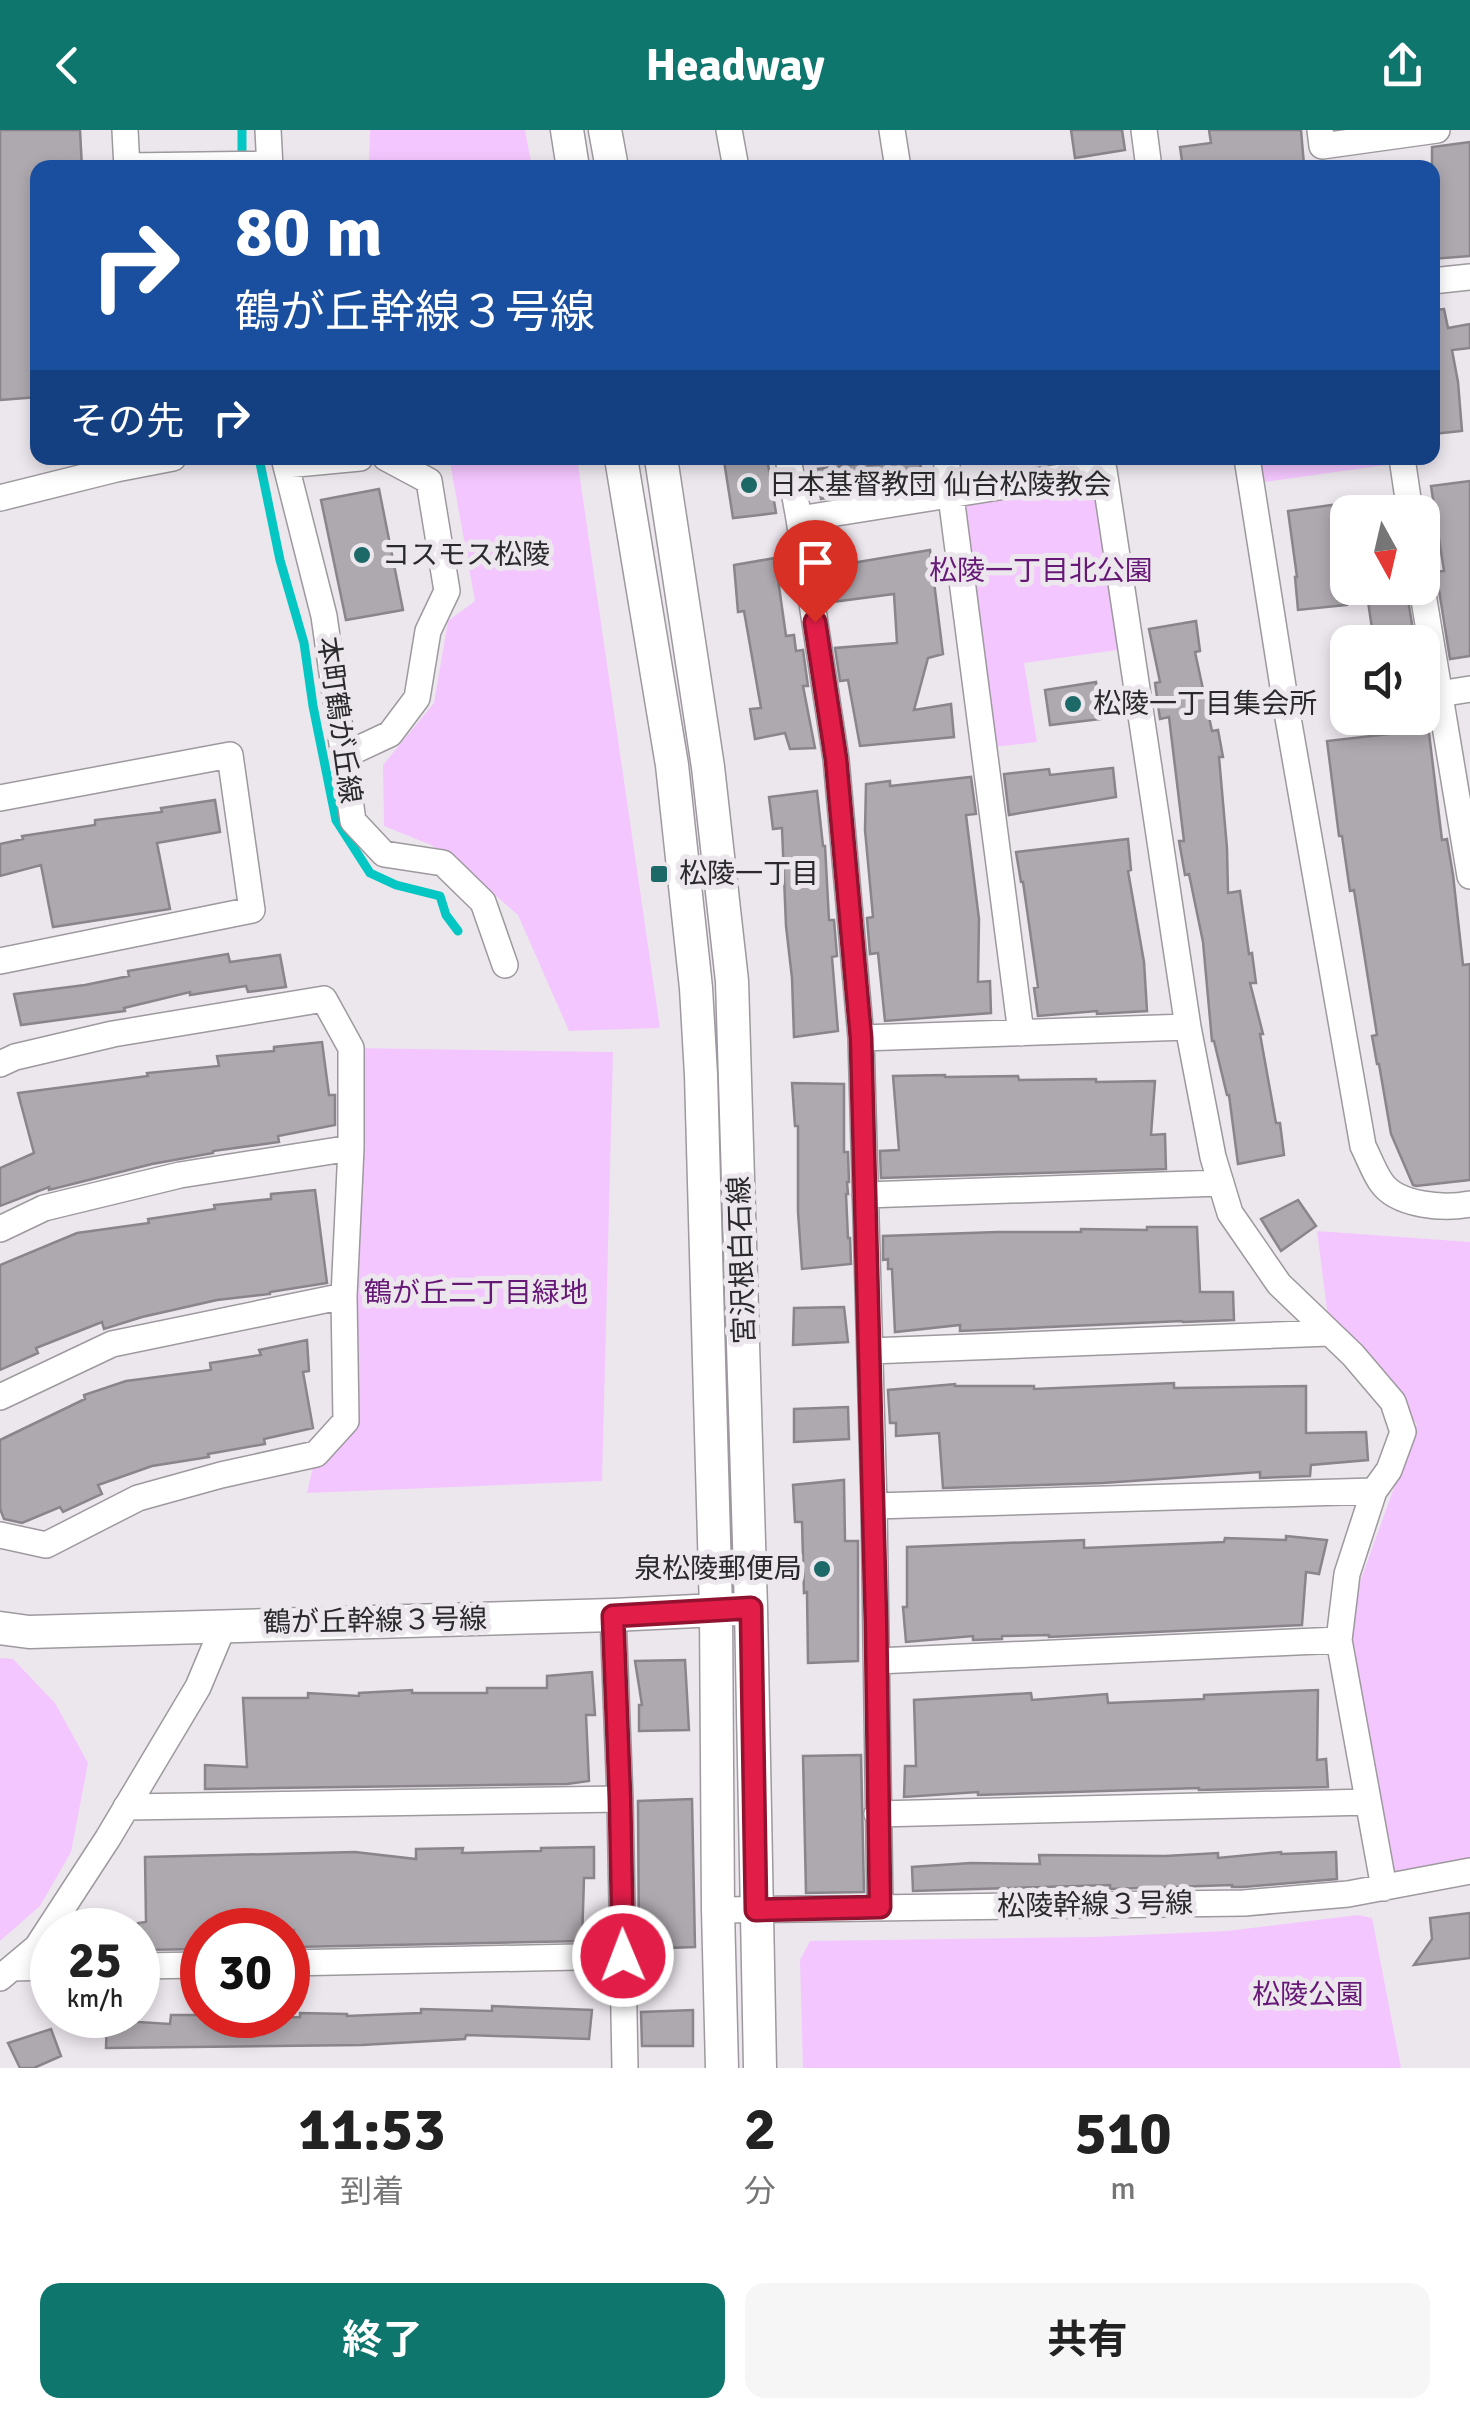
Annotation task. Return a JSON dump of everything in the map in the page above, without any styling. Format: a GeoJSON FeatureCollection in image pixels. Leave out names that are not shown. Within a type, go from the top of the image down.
{"type":"FeatureCollection","features":[{"type":"Feature","properties":{"kind":"street"},"geometry":{"type":"LineString","coordinates":[[125,130],[127,160]]}},
{"type":"Feature","properties":{"kind":"street"},"geometry":{"type":"LineString","coordinates":[[266,160],[268,130]]}},
{"type":"Feature","properties":{"kind":"street"},"geometry":{"type":"LineString","coordinates":[[566,130],[572,160]]}},
{"type":"Feature","properties":{"kind":"street"},"geometry":{"type":"LineString","coordinates":[[605,130],[611,160]]}},
{"type":"Feature","properties":{"kind":"street"},"geometry":{"type":"LineString","coordinates":[[730,130],[735,160]]}},
{"type":"Feature","properties":{"kind":"street"},"geometry":{"type":"LineString","coordinates":[[892,130],[897,160]]}},
{"type":"Feature","properties":{"kind":"street"},"geometry":{"type":"LineString","coordinates":[[1144,130],[1149,160]]}},
{"type":"Feature","properties":{"kind":"street"},"geometry":{"type":"LineString","coordinates":[[1320,130],[1322,146],[1436,130]]}},
{"type":"Feature","properties":{"kind":"street"},"geometry":{"type":"LineString","coordinates":[[1440,280],[1470,277]]}},
{"type":"Feature","properties":{"kind":"street"},"geometry":{"type":"LineString","coordinates":[[0,498],[109,465]]}},
{"type":"Feature","properties":{"kind":"street","name":"本町鶴が丘線"},"geometry":{"type":"LineString","coordinates":[[286,465],[324,616],[353,821],[384,854],[443,863],[483,902],[505,964]]}},
{"type":"Feature","properties":{"kind":"street"},"geometry":{"type":"LineString","coordinates":[[343,756],[390,734],[417,698],[428,631],[447,591],[429,481],[399,465]]}},
{"type":"Feature","properties":{"kind":"street"},"geometry":{"type":"LineString","coordinates":[[622,465],[672,765],[696,988],[716,1610],[722,2068]]}},
{"type":"Feature","properties":{"kind":"street","name":"宮沢根白石線"},"geometry":{"type":"LineString","coordinates":[[662,465],[708,767],[732,981],[760,2068]]}},
{"type":"Feature","properties":{"kind":"street"},"geometry":{"type":"LineString","coordinates":[[789,465],[836,759],[861,1038],[880,1907]]}},
{"type":"Feature","properties":{"kind":"street"},"geometry":{"type":"LineString","coordinates":[[947,465],[1021,1033]]}},
{"type":"Feature","properties":{"kind":"street"},"geometry":{"type":"LineString","coordinates":[[1248,465],[1363,1146],[1383,1186],[1414,1204],[1470,1204]]}},
{"type":"Feature","properties":{"kind":"street"},"geometry":{"type":"LineString","coordinates":[[1403,465],[1407,495]]}},
{"type":"Feature","properties":{"kind":"street"},"geometry":{"type":"LineString","coordinates":[[799,520],[1104,470],[1188,1026],[1213,1157],[1230,1213],[1279,1284],[1353,1355],[1394,1402],[1403,1432],[1389,1470],[1374,1491],[1348,1574],[1339,1640],[1384,1888]]}},
{"type":"Feature","properties":{"kind":"street"},"geometry":{"type":"LineString","coordinates":[[1470,688],[1440,694],[1470,876]]}},
{"type":"Feature","properties":{"kind":"street"},"geometry":{"type":"LineString","coordinates":[[0,798],[230,755],[252,910],[0,961]]}},
{"type":"Feature","properties":{"kind":"street"},"geometry":{"type":"LineString","coordinates":[[0,1064],[112,1034],[324,999],[351,1048],[344,1296],[346,1421],[316,1454],[138,1498],[46,1545],[0,1535]]}},
{"type":"Feature","properties":{"kind":"street"},"geometry":{"type":"LineString","coordinates":[[861,1038],[1188,1026]]}},
{"type":"Feature","properties":{"kind":"street"},"geometry":{"type":"LineString","coordinates":[[0,1229],[44,1208],[180,1174],[351,1148]]}},
{"type":"Feature","properties":{"kind":"street"},"geometry":{"type":"LineString","coordinates":[[865,1195],[1221,1183]]}},
{"type":"Feature","properties":{"kind":"street"},"geometry":{"type":"LineString","coordinates":[[0,1397],[112,1344],[344,1296]]}},
{"type":"Feature","properties":{"kind":"street"},"geometry":{"type":"LineString","coordinates":[[870,1351],[1330,1333]]}},
{"type":"Feature","properties":{"kind":"street"},"geometry":{"type":"LineString","coordinates":[[874,1506],[1374,1491]]}},
{"type":"Feature","properties":{"kind":"street","name":"鶴が丘幹線３号線"},"geometry":{"type":"LineString","coordinates":[[0,1628],[29,1632],[613,1616],[751,1608]]}},
{"type":"Feature","properties":{"kind":"street"},"geometry":{"type":"LineString","coordinates":[[613,1616],[625,2068]]}},
{"type":"Feature","properties":{"kind":"street"},"geometry":{"type":"LineString","coordinates":[[6,1973],[37,1947],[126,1807],[198,1687],[224,1625]]}},
{"type":"Feature","properties":{"kind":"street"},"geometry":{"type":"LineString","coordinates":[[877,1661],[1339,1640]]}},
{"type":"Feature","properties":{"kind":"street"},"geometry":{"type":"LineString","coordinates":[[126,1807],[620,1798]]}},
{"type":"Feature","properties":{"kind":"street"},"geometry":{"type":"LineString","coordinates":[[878,1814],[1368,1802]]}},
{"type":"Feature","properties":{"kind":"street","name":"松陵幹線３号線"},"geometry":{"type":"LineString","coordinates":[[718,1910],[1244,1903],[1348,1894],[1470,1871]]}},
{"type":"Feature","properties":{"kind":"street"},"geometry":{"type":"LineString","coordinates":[[310,1963],[623,1956]]}},
{"type":"Feature","properties":{"kind":"green space"},"geometry":{"type":"Polygon","coordinates":[[[370,130],[525,130],[531,160],[369,160],[370,130]]]}},
{"type":"Feature","properties":{"kind":"green space"},"geometry":{"type":"Polygon","coordinates":[[[451,465],[578,465],[660,1028],[569,1031],[518,915],[431,845],[384,826],[383,765],[434,703],[448,621],[475,601],[451,465]]]}},
{"type":"Feature","properties":{"kind":"green space"},"geometry":{"type":"Polygon","coordinates":[[[1261,465],[1386,465],[1265,482],[1261,465]]]}},
{"type":"Feature","properties":{"kind":"green space","name":"松陵一丁目北公園"},"geometry":{"type":"Polygon","coordinates":[[[1104,470],[1131,648],[1024,663],[1037,742],[985,748],[952,495],[1104,470]]]}},
{"type":"Feature","properties":{"kind":"green space","name":"鶴が丘二丁目緑地"},"geometry":{"type":"Polygon","coordinates":[[[351,1048],[613,1052],[602,1481],[307,1493],[316,1454],[346,1421],[351,1048]]]}},
{"type":"Feature","properties":{"kind":"green space"},"geometry":{"type":"Polygon","coordinates":[[[1317,1231],[1470,1242],[1470,1875],[1384,1888],[1339,1640],[1417,1424],[1330,1333],[1317,1231]]]}},
{"type":"Feature","properties":{"kind":"green space"},"geometry":{"type":"Polygon","coordinates":[[[0,1658],[13,1659],[55,1703],[88,1763],[71,1852],[40,1906],[30,1908],[30,1915],[0,1941],[0,1658]]]}},
{"type":"Feature","properties":{"kind":"green space","name":"松陵公園"},"geometry":{"type":"Polygon","coordinates":[[[1358,1915],[1372,1918],[1401,2068],[803,2068],[800,1960],[810,1941],[1227,1931],[1358,1915]]]}},
{"type":"Feature","properties":{"kind":"building"},"geometry":{"type":"Polygon","coordinates":[[[0,130],[80,130],[82,160],[30,160],[30,398],[0,400],[0,130]]]}},
{"type":"Feature","properties":{"kind":"building"},"geometry":{"type":"Polygon","coordinates":[[[1071,130],[1122,130],[1125,150],[1075,158],[1071,130]]]}},
{"type":"Feature","properties":{"kind":"building"},"geometry":{"type":"Polygon","coordinates":[[[1209,130],[1301,130],[1304,160],[1182,160],[1180,147],[1211,143],[1209,130]]]}},
{"type":"Feature","properties":{"kind":"building"},"geometry":{"type":"Polygon","coordinates":[[[1470,142],[1470,256],[1440,258],[1440,160],[1432,160],[1432,147],[1470,142]]]}},
{"type":"Feature","properties":{"kind":"building"},"geometry":{"type":"Polygon","coordinates":[[[1440,309],[1444,309],[1448,328],[1470,324],[1470,348],[1452,350],[1462,431],[1440,433],[1440,309]]]}},
{"type":"Feature","properties":{"kind":"building"},"geometry":{"type":"Polygon","coordinates":[[[725,465],[768,465],[776,513],[733,518],[725,465]]]}},
{"type":"Feature","properties":{"kind":"building"},"geometry":{"type":"Polygon","coordinates":[[[920,465],[924,482],[821,499],[816,469],[920,465]]]}},
{"type":"Feature","properties":{"kind":"building"},"geometry":{"type":"Polygon","coordinates":[[[1470,481],[1470,656],[1450,659],[1440,596],[1440,571],[1444,571],[1440,495],[1432,495],[1431,486],[1470,481]]]}},
{"type":"Feature","properties":{"kind":"building","name":"コスモス松陵"},"geometry":{"type":"Polygon","coordinates":[[[379,489],[403,610],[346,620],[321,500],[379,489]]]}},
{"type":"Feature","properties":{"kind":"building"},"geometry":{"type":"Polygon","coordinates":[[[1330,505],[1330,605],[1347,605],[1298,610],[1288,511],[1330,505]]]}},
{"type":"Feature","properties":{"kind":"building"},"geometry":{"type":"Polygon","coordinates":[[[930,550],[943,654],[928,658],[914,710],[951,704],[954,737],[860,746],[848,680],[840,681],[835,648],[897,643],[894,594],[832,602],[828,567],[930,550]]]}},
{"type":"Feature","properties":{"kind":"building"},"geometry":{"type":"Polygon","coordinates":[[[775,558],[786,636],[794,635],[796,651],[803,650],[808,686],[803,686],[815,748],[790,749],[785,733],[755,739],[750,709],[761,708],[744,611],[738,612],[734,565],[775,558]]]}},
{"type":"Feature","properties":{"kind":"building"},"geometry":{"type":"Polygon","coordinates":[[[1369,605],[1409,605],[1412,625],[1371,625],[1369,605]]]}},
{"type":"Feature","properties":{"kind":"building"},"geometry":{"type":"Polygon","coordinates":[[[1196,621],[1200,651],[1195,652],[1212,731],[1218,730],[1223,757],[1219,757],[1228,893],[1240,891],[1256,983],[1250,983],[1284,1155],[1238,1164],[1229,1095],[1212,1041],[1203,942],[1179,841],[1184,841],[1169,717],[1160,719],[1155,683],[1160,682],[1149,629],[1196,621]]]}},
{"type":"Feature","properties":{"kind":"building","name":"松陵一丁目集会所"},"geometry":{"type":"Polygon","coordinates":[[[1096,682],[1101,719],[1050,725],[1045,690],[1096,682]]]}},
{"type":"Feature","properties":{"kind":"building"},"geometry":{"type":"Polygon","coordinates":[[[1429,735],[1442,840],[1447,839],[1453,875],[1463,965],[1470,964],[1470,1180],[1413,1185],[1391,1134],[1372,1036],[1377,1035],[1354,890],[1350,891],[1339,836],[1327,741],[1429,735]]]}},
{"type":"Feature","properties":{"kind":"building"},"geometry":{"type":"Polygon","coordinates":[[[1113,768],[1116,797],[1009,815],[1004,774],[1049,769],[1050,775],[1113,768]]]}},
{"type":"Feature","properties":{"kind":"building"},"geometry":{"type":"Polygon","coordinates":[[[971,777],[976,814],[966,815],[979,919],[978,982],[990,981],[991,1013],[885,1021],[878,953],[870,954],[867,918],[873,917],[865,830],[866,784],[890,781],[890,786],[971,777]]]}},
{"type":"Feature","properties":{"kind":"building"},"geometry":{"type":"Polygon","coordinates":[[[817,791],[829,920],[834,920],[837,956],[832,957],[838,1031],[794,1037],[782,828],[773,829],[769,797],[817,791]]]}},
{"type":"Feature","properties":{"kind":"building"},"geometry":{"type":"Polygon","coordinates":[[[215,800],[220,832],[157,843],[170,909],[53,927],[41,865],[0,876],[0,844],[23,839],[22,836],[215,800]]]}},
{"type":"Feature","properties":{"kind":"building"},"geometry":{"type":"Polygon","coordinates":[[[1128,839],[1128,871],[1144,962],[1147,1011],[1038,1016],[1034,988],[1038,987],[1016,852],[1128,839]]]}},
{"type":"Feature","properties":{"kind":"building"},"geometry":{"type":"Polygon","coordinates":[[[228,954],[230,962],[280,955],[286,987],[248,992],[246,986],[190,992],[124,1008],[125,1011],[21,1025],[14,994],[85,985],[129,976],[128,971],[228,954]]]}},
{"type":"Feature","properties":{"kind":"building"},"geometry":{"type":"Polygon","coordinates":[[[322,1042],[329,1095],[335,1095],[335,1125],[278,1136],[279,1142],[213,1151],[49,1187],[0,1206],[0,1168],[34,1153],[18,1093],[219,1066],[217,1056],[322,1042]]]}},
{"type":"Feature","properties":{"kind":"building"},"geometry":{"type":"Polygon","coordinates":[[[893,1076],[1155,1081],[1151,1135],[1165,1134],[1166,1169],[881,1178],[880,1151],[899,1150],[893,1076]]]}},
{"type":"Feature","properties":{"kind":"building"},"geometry":{"type":"Polygon","coordinates":[[[792,1083],[844,1084],[851,1264],[802,1269],[798,1126],[792,1083]]]}},
{"type":"Feature","properties":{"kind":"building"},"geometry":{"type":"Polygon","coordinates":[[[315,1190],[327,1283],[217,1300],[104,1329],[102,1322],[36,1348],[38,1353],[0,1370],[0,1265],[77,1233],[149,1223],[148,1219],[215,1209],[214,1205],[271,1199],[271,1194],[315,1190]]]}},
{"type":"Feature","properties":{"kind":"building"},"geometry":{"type":"Polygon","coordinates":[[[1298,1200],[1316,1226],[1281,1251],[1261,1219],[1298,1200]]]}},
{"type":"Feature","properties":{"kind":"building"},"geometry":{"type":"Polygon","coordinates":[[[1197,1227],[1200,1292],[1233,1292],[1234,1320],[960,1331],[960,1325],[895,1332],[892,1269],[888,1269],[888,1259],[883,1260],[883,1236],[1197,1227]]]}},
{"type":"Feature","properties":{"kind":"building"},"geometry":{"type":"Polygon","coordinates":[[[844,1307],[848,1342],[793,1345],[794,1308],[844,1307]]]}},
{"type":"Feature","properties":{"kind":"building"},"geometry":{"type":"Polygon","coordinates":[[[307,1340],[309,1371],[303,1372],[313,1428],[264,1439],[265,1444],[152,1466],[98,1485],[102,1494],[63,1512],[60,1507],[22,1523],[4,1519],[0,1509],[0,1440],[85,1399],[84,1395],[126,1381],[211,1370],[210,1363],[261,1355],[259,1350],[307,1340]]]}},
{"type":"Feature","properties":{"kind":"building"},"geometry":{"type":"Polygon","coordinates":[[[1174,1383],[1174,1388],[1306,1386],[1306,1433],[1366,1432],[1368,1460],[1311,1465],[1310,1476],[1260,1478],[1260,1472],[1103,1483],[943,1488],[939,1433],[896,1436],[896,1423],[890,1423],[888,1390],[955,1384],[1034,1389],[1174,1383]]]}},
{"type":"Feature","properties":{"kind":"building"},"geometry":{"type":"Polygon","coordinates":[[[848,1407],[849,1439],[794,1442],[794,1409],[848,1407]]]}},
{"type":"Feature","properties":{"kind":"building"},"geometry":{"type":"Polygon","coordinates":[[[844,1480],[845,1541],[858,1541],[858,1661],[808,1663],[802,1522],[795,1522],[793,1485],[844,1480]]]}},
{"type":"Feature","properties":{"kind":"building"},"geometry":{"type":"Polygon","coordinates":[[[1286,1536],[1327,1540],[1319,1574],[1306,1572],[1302,1625],[973,1640],[973,1636],[906,1642],[903,1607],[907,1607],[907,1547],[1084,1540],[1084,1548],[1224,1542],[1225,1538],[1286,1540],[1286,1536]]]}},
{"type":"Feature","properties":{"kind":"building"},"geometry":{"type":"Polygon","coordinates":[[[685,1660],[689,1730],[639,1731],[642,1705],[635,1661],[685,1660]]]}},
{"type":"Feature","properties":{"kind":"building"},"geometry":{"type":"Polygon","coordinates":[[[592,1672],[595,1715],[586,1715],[589,1781],[205,1789],[205,1765],[247,1767],[243,1698],[308,1698],[308,1693],[359,1696],[412,1690],[487,1693],[487,1688],[547,1688],[547,1676],[592,1672]]]}},
{"type":"Feature","properties":{"kind":"building"},"geometry":{"type":"Polygon","coordinates":[[[1318,1690],[1317,1760],[1326,1759],[1328,1787],[978,1792],[904,1797],[905,1766],[916,1766],[914,1700],[1031,1693],[1032,1700],[1107,1694],[1108,1703],[1318,1690]]]}},
{"type":"Feature","properties":{"kind":"building"},"geometry":{"type":"Polygon","coordinates":[[[861,1755],[864,1892],[806,1893],[803,1756],[861,1755]]]}},
{"type":"Feature","properties":{"kind":"building"},"geometry":{"type":"Polygon","coordinates":[[[692,1799],[695,1947],[639,1949],[638,1801],[692,1799]]]}},
{"type":"Feature","properties":{"kind":"building"},"geometry":{"type":"Polygon","coordinates":[[[594,1847],[594,1878],[584,1878],[582,1941],[310,1947],[310,1908],[180,1908],[180,1949],[160,1950],[160,1908],[146,1908],[145,1857],[355,1852],[416,1859],[416,1849],[463,1848],[462,1853],[594,1847]]]}},
{"type":"Feature","properties":{"kind":"building"},"geometry":{"type":"Polygon","coordinates":[[[1336,1852],[1337,1879],[1243,1887],[1110,1889],[1110,1885],[913,1891],[912,1867],[1040,1864],[1039,1855],[1218,1853],[1218,1858],[1336,1852]]]}},
{"type":"Feature","properties":{"kind":"building"},"geometry":{"type":"Polygon","coordinates":[[[1470,1913],[1470,1958],[1414,1965],[1432,1939],[1430,1918],[1470,1913]]]}},
{"type":"Feature","properties":{"kind":"building"},"geometry":{"type":"Polygon","coordinates":[[[492,2006],[592,2010],[589,2039],[466,2035],[465,2039],[362,2045],[106,2048],[106,2038],[160,2038],[160,2023],[170,2024],[171,2015],[180,2015],[180,2038],[310,2038],[310,2013],[347,2016],[421,2013],[421,2009],[492,2011],[492,2006]]]}},
{"type":"Feature","properties":{"kind":"building"},"geometry":{"type":"Polygon","coordinates":[[[693,2010],[693,2046],[642,2046],[641,2012],[693,2010]]]}},
{"type":"Feature","properties":{"kind":"building"},"geometry":{"type":"Polygon","coordinates":[[[30,2036],[54,2038],[61,2056],[34,2068],[20,2068],[8,2043],[30,2036]]]}},
{"type":"Feature","properties":{"kind":"waterway"},"geometry":{"type":"LineString","coordinates":[[242,130],[242,160]]}},
{"type":"Feature","properties":{"kind":"waterway"},"geometry":{"type":"LineString","coordinates":[[260,465],[280,560],[304,643],[336,820],[370,873],[396,885],[440,896],[446,915],[458,931]]}},
{"type":"Feature","properties":{"kind":"place","name":"日本基督教団 仙台松陵教会"},"geometry":{"type":"Point","coordinates":[749,485]}},
{"type":"Feature","properties":{"kind":"place","name":"コスモス松陵"},"geometry":{"type":"Point","coordinates":[362,555]}},
{"type":"Feature","properties":{"kind":"place","name":"松陵一丁目集会所"},"geometry":{"type":"Point","coordinates":[1073,704]}},
{"type":"Feature","properties":{"kind":"place","name":"松陵一丁目"},"geometry":{"type":"Point","coordinates":[659,874]}},
{"type":"Feature","properties":{"kind":"place","name":"泉松陵郵便局"},"geometry":{"type":"Point","coordinates":[822,1569]}},
{"type":"Feature","properties":{"kind":"route"},"geometry":{"type":"LineString","coordinates":[[623,1956],[613,1616],[751,1608],[756,1910],[880,1907],[861,1038],[836,759],[815,622]]}}]}
